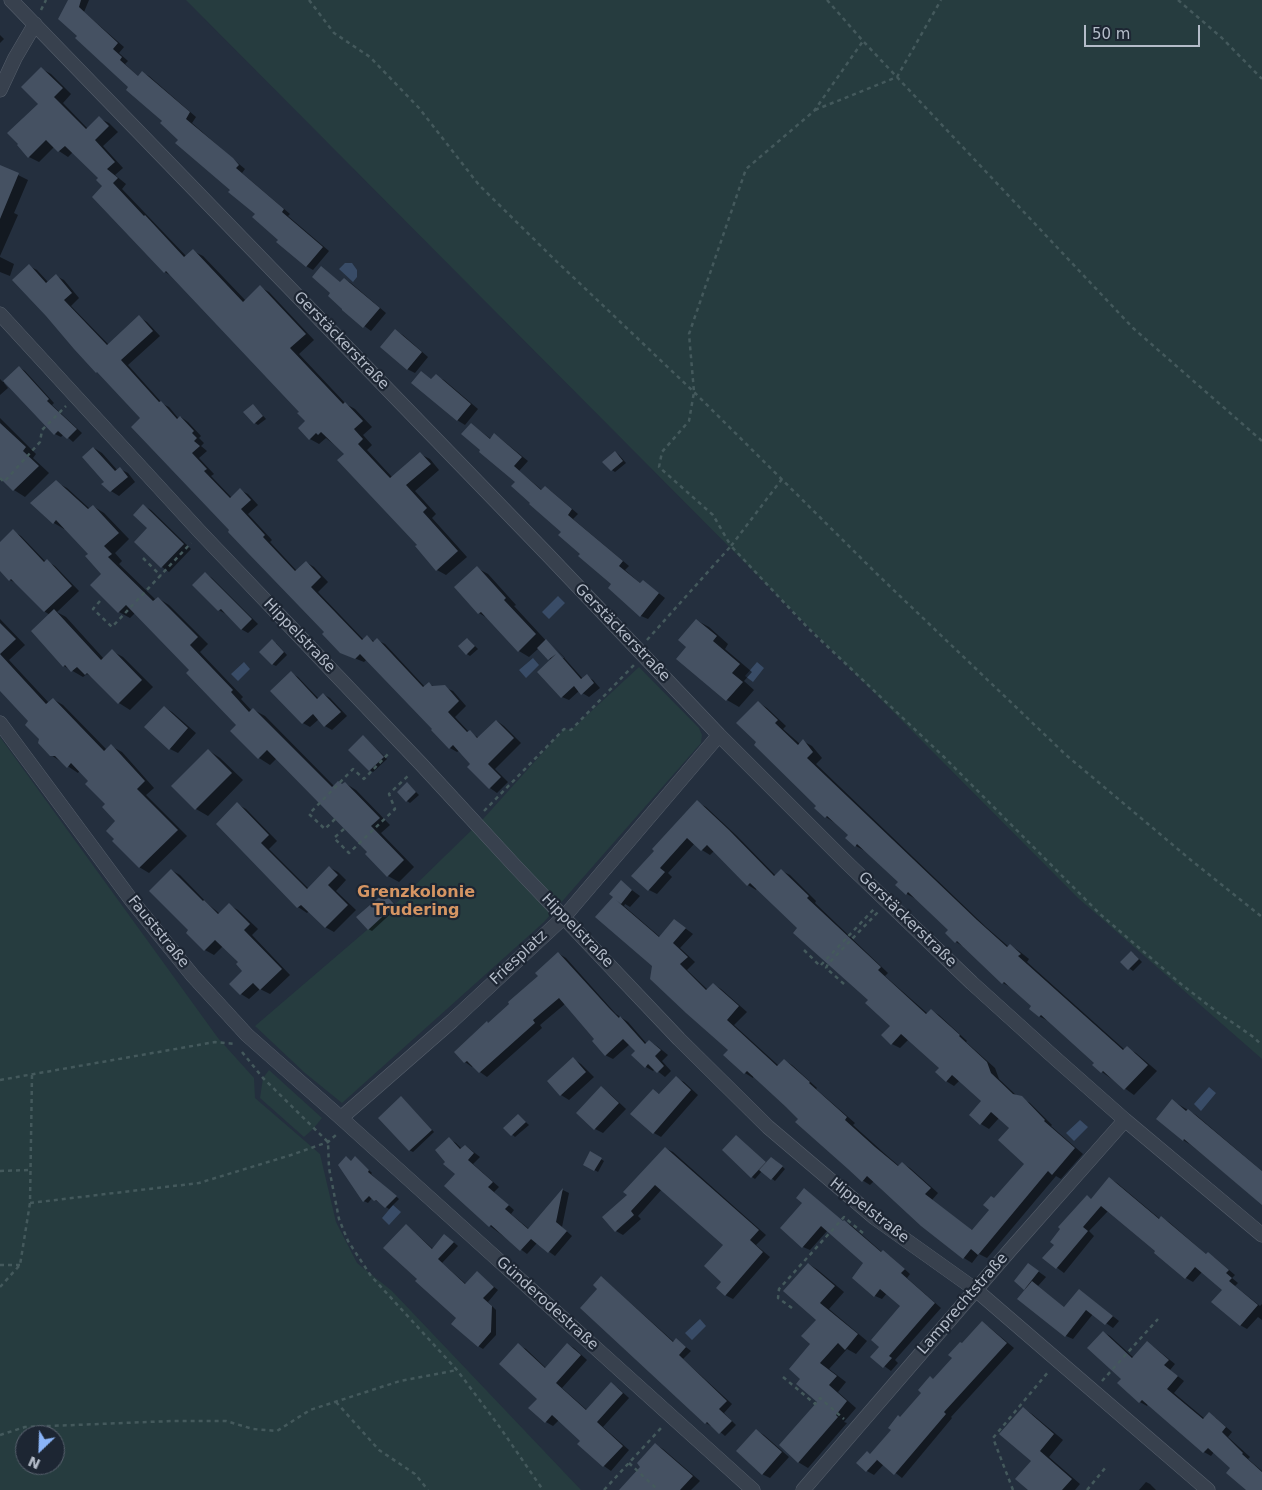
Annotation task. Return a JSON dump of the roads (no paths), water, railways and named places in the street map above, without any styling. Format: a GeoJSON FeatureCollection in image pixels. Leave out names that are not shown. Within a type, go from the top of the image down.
{"type":"FeatureCollection","features":[{"type":"Feature","properties":{"kind":"street","name":"Gerstäckerstraße"},"geometry":{"type":"LineString","coordinates":[[11,0],[547,554],[719,735],[845,861],[972,983],[1125,1120],[1262,1235]]}},
{"type":"Feature","properties":{"kind":"street"},"geometry":{"type":"LineString","coordinates":[[0,90],[15,58],[35,24]]}},
{"type":"Feature","properties":{"kind":"street","name":"Hippelstraße"},"geometry":{"type":"LineString","coordinates":[[0,314],[201,533],[421,764],[515,866],[679,1039],[768,1127],[875,1218],[976,1290],[1208,1490]]}},
{"type":"Feature","properties":{"kind":"street","name":"Fauststraße"},"geometry":{"type":"LineString","coordinates":[[0,724],[132,901],[193,976],[247,1035],[341,1118]]}},
{"type":"Feature","properties":{"kind":"street","name":"Friesplatz"},"geometry":{"type":"LineString","coordinates":[[341,1118],[452,1020],[564,916],[719,735]]}},
{"type":"Feature","properties":{"kind":"street","name":"Günderodestraße"},"geometry":{"type":"LineString","coordinates":[[341,1118],[753,1490]]}},
{"type":"Feature","properties":{"kind":"street","name":"Lamprechtstraße"},"geometry":{"type":"LineString","coordinates":[[803,1490],[1125,1120]]}},
{"type":"Feature","properties":{"kind":"water"},"geometry":{"type":"Polygon","coordinates":[[[345,263],[352,263],[357,270],[357,277],[353,282],[339,269],[345,263]]]}},
{"type":"Feature","properties":{"kind":"water"},"geometry":{"type":"Polygon","coordinates":[[[558,596],[565,603],[549,619],[542,612],[558,596]]]}},
{"type":"Feature","properties":{"kind":"water"},"geometry":{"type":"Polygon","coordinates":[[[533,658],[539,665],[526,678],[519,670],[533,658]]]}},
{"type":"Feature","properties":{"kind":"water"},"geometry":{"type":"Polygon","coordinates":[[[244,662],[250,669],[238,681],[231,674],[244,662]]]}},
{"type":"Feature","properties":{"kind":"water"},"geometry":{"type":"Polygon","coordinates":[[[757,662],[764,668],[753,682],[745,676],[757,662]]]}},
{"type":"Feature","properties":{"kind":"water"},"geometry":{"type":"Polygon","coordinates":[[[1209,1087],[1216,1093],[1201,1111],[1194,1104],[1209,1087]]]}},
{"type":"Feature","properties":{"kind":"water"},"geometry":{"type":"Polygon","coordinates":[[[1080,1120],[1088,1127],[1074,1141],[1066,1133],[1080,1120]]]}},
{"type":"Feature","properties":{"kind":"water"},"geometry":{"type":"Polygon","coordinates":[[[393,1205],[401,1212],[389,1225],[382,1218],[393,1205]]]}},
{"type":"Feature","properties":{"kind":"water"},"geometry":{"type":"Polygon","coordinates":[[[700,1319],[706,1326],[692,1340],[685,1333],[700,1319]]]}},
{"type":"Feature","properties":{"kind":"district","name":"Grenzkolonie Trudering"},"geometry":{"type":"Point","coordinates":[416,902]}}]}
